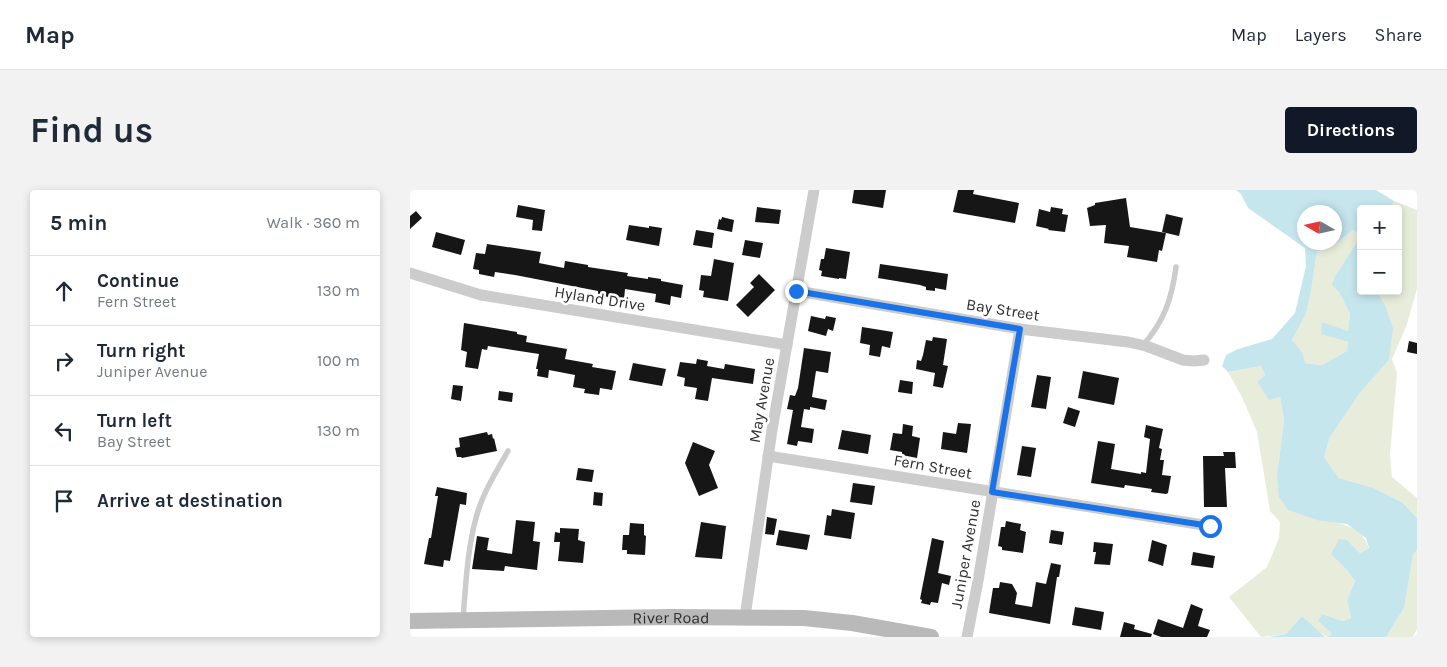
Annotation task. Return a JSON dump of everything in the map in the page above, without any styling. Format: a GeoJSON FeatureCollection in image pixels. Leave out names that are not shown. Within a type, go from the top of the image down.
{"type":"FeatureCollection","features":[{"type":"Feature","properties":{"kind":"street","name":"May Avenue"},"geometry":{"type":"LineString","coordinates":[[745,616],[768,456],[814,190]]}},
{"type":"Feature","properties":{"kind":"street","name":"Hyland Drive"},"geometry":{"type":"LineString","coordinates":[[410,272],[481,295],[787,344]]}},
{"type":"Feature","properties":{"kind":"street","name":"Bay Street"},"geometry":{"type":"LineString","coordinates":[[796,291],[1020,329],[1143,345],[1183,360],[1204,360]]}},
{"type":"Feature","properties":{"kind":"street","name":"Juniper Avenue"},"geometry":{"type":"LineString","coordinates":[[967,637],[1020,329]]}},
{"type":"Feature","properties":{"kind":"street","name":"Fern Street"},"geometry":{"type":"LineString","coordinates":[[768,456],[1210,526]]}},
{"type":"Feature","properties":{"kind":"street","name":"River Road"},"geometry":{"type":"LineString","coordinates":[[410,621],[745,616],[804,618],[852,623],[930,637]]}},
{"type":"Feature","properties":{"kind":"lane"},"geometry":{"type":"LineString","coordinates":[[1143,345],[1152,336],[1164,316],[1173,290],[1176,268]]}},
{"type":"Feature","properties":{"kind":"lane"},"geometry":{"type":"LineString","coordinates":[[463,620],[467,566],[476,516],[490,483],[508,451]]}},
{"type":"Feature","properties":{"kind":"green space"},"geometry":{"type":"Polygon","coordinates":[[[1394,201],[1417,210],[1417,289],[1406,327],[1392,359],[1397,374],[1390,454],[1392,477],[1417,498],[1417,518],[1403,503],[1374,488],[1339,478],[1324,457],[1330,437],[1360,393],[1389,360],[1385,305],[1379,295],[1402,295],[1402,205],[1392,205],[1394,201]]]}},
{"type":"Feature","properties":{"kind":"green space"},"geometry":{"type":"Polygon","coordinates":[[[1353,230],[1357,233],[1357,242],[1335,276],[1339,292],[1350,314],[1348,331],[1323,323],[1321,333],[1348,342],[1347,351],[1322,365],[1304,363],[1302,352],[1292,340],[1306,314],[1317,252],[1321,250],[1342,250],[1342,239],[1353,230]]]}},
{"type":"Feature","properties":{"kind":"green space"},"geometry":{"type":"Polygon","coordinates":[[[1261,366],[1265,375],[1257,382],[1280,397],[1284,420],[1277,475],[1320,521],[1343,524],[1356,530],[1361,534],[1369,548],[1360,553],[1347,540],[1346,569],[1355,581],[1347,600],[1351,618],[1343,621],[1322,614],[1318,621],[1332,634],[1327,637],[1313,628],[1302,616],[1286,634],[1261,637],[1229,597],[1267,567],[1279,538],[1280,522],[1270,511],[1257,432],[1242,397],[1228,372],[1261,366]]]}},
{"type":"Feature","properties":{"kind":"green space"},"geometry":{"type":"Polygon","coordinates":[[[1416,549],[1417,629],[1413,637],[1386,637],[1404,608],[1413,553],[1416,549]]]}},
{"type":"Feature","properties":{"kind":"water"},"geometry":{"type":"Polygon","coordinates":[[[1236,190],[1376,190],[1394,201],[1392,205],[1357,205],[1357,233],[1353,230],[1342,239],[1342,205],[1297,205],[1297,242],[1248,208],[1241,194],[1236,190]]]}},
{"type":"Feature","properties":{"kind":"water"},"geometry":{"type":"Polygon","coordinates":[[[1357,242],[1357,295],[1379,295],[1385,305],[1393,328],[1389,360],[1360,393],[1330,437],[1324,457],[1339,478],[1374,488],[1403,503],[1417,518],[1417,550],[1413,554],[1404,608],[1386,637],[1327,637],[1332,634],[1318,621],[1322,614],[1343,621],[1351,618],[1347,600],[1355,581],[1331,554],[1339,539],[1347,540],[1360,553],[1369,548],[1366,538],[1347,524],[1320,521],[1288,510],[1279,497],[1277,475],[1284,420],[1280,397],[1269,400],[1257,382],[1265,375],[1261,366],[1228,372],[1222,366],[1226,355],[1238,349],[1272,339],[1295,313],[1306,266],[1305,250],[1321,250],[1317,252],[1306,314],[1292,340],[1302,352],[1305,363],[1322,365],[1347,351],[1348,342],[1321,334],[1322,322],[1348,331],[1350,314],[1339,292],[1332,285],[1335,276],[1357,242]]]}},
{"type":"Feature","properties":{"kind":"water"},"geometry":{"type":"Polygon","coordinates":[[[1302,616],[1325,637],[1268,637],[1286,634],[1302,616]]]}},
{"type":"Feature","properties":{"kind":"building"},"geometry":{"type":"Polygon","coordinates":[[[854,190],[886,190],[883,208],[852,203],[854,190]]]}},
{"type":"Feature","properties":{"kind":"building"},"geometry":{"type":"Polygon","coordinates":[[[958,190],[974,190],[973,194],[1019,203],[1015,223],[953,212],[958,190]]]}},
{"type":"Feature","properties":{"kind":"building"},"geometry":{"type":"Polygon","coordinates":[[[1126,198],[1130,227],[1166,233],[1162,251],[1159,250],[1157,262],[1127,257],[1129,246],[1104,243],[1106,225],[1090,226],[1087,208],[1095,205],[1095,203],[1126,198]]]}},
{"type":"Feature","properties":{"kind":"building"},"geometry":{"type":"Polygon","coordinates":[[[518,205],[545,210],[542,231],[532,230],[533,220],[516,217],[518,205]]]}},
{"type":"Feature","properties":{"kind":"building"},"geometry":{"type":"Polygon","coordinates":[[[757,207],[781,210],[779,224],[755,222],[757,207]]]}},
{"type":"Feature","properties":{"kind":"building"},"geometry":{"type":"Polygon","coordinates":[[[1051,207],[1063,209],[1062,214],[1068,215],[1065,232],[1036,226],[1039,209],[1050,212],[1051,207]]]}},
{"type":"Feature","properties":{"kind":"building"},"geometry":{"type":"Polygon","coordinates":[[[416,211],[422,218],[410,229],[410,216],[416,211]]]}},
{"type":"Feature","properties":{"kind":"building"},"geometry":{"type":"Polygon","coordinates":[[[1166,214],[1183,218],[1179,236],[1162,232],[1166,214]]]}},
{"type":"Feature","properties":{"kind":"building"},"geometry":{"type":"Polygon","coordinates":[[[722,217],[734,220],[732,232],[717,229],[719,219],[721,220],[722,217]]]}},
{"type":"Feature","properties":{"kind":"building"},"geometry":{"type":"Polygon","coordinates":[[[629,225],[662,228],[659,246],[626,240],[629,225]]]}},
{"type":"Feature","properties":{"kind":"building"},"geometry":{"type":"Polygon","coordinates":[[[696,230],[714,233],[712,248],[693,245],[696,230]]]}},
{"type":"Feature","properties":{"kind":"building"},"geometry":{"type":"Polygon","coordinates":[[[436,232],[465,240],[461,255],[432,247],[436,232]]]}},
{"type":"Feature","properties":{"kind":"building"},"geometry":{"type":"Polygon","coordinates":[[[745,240],[763,243],[760,258],[742,255],[745,240]]]}},
{"type":"Feature","properties":{"kind":"building"},"geometry":{"type":"Polygon","coordinates":[[[487,244],[541,252],[539,263],[564,268],[565,261],[588,265],[588,267],[628,273],[627,276],[661,279],[661,281],[683,285],[681,298],[671,296],[670,305],[655,302],[656,294],[625,289],[624,300],[598,295],[598,291],[515,275],[495,272],[494,277],[479,274],[479,270],[473,269],[476,253],[485,254],[487,244]]]}},
{"type":"Feature","properties":{"kind":"building"},"geometry":{"type":"Polygon","coordinates":[[[826,248],[850,252],[846,279],[821,276],[822,271],[819,270],[826,248]]]}},
{"type":"Feature","properties":{"kind":"building"},"geometry":{"type":"Polygon","coordinates":[[[714,259],[734,263],[728,301],[703,297],[704,291],[699,290],[701,275],[711,276],[714,259]]]}},
{"type":"Feature","properties":{"kind":"building"},"geometry":{"type":"Polygon","coordinates":[[[880,264],[948,274],[946,290],[935,288],[935,291],[926,290],[926,287],[920,285],[878,278],[880,264]]]}},
{"type":"Feature","properties":{"kind":"building"},"geometry":{"type":"Polygon","coordinates":[[[759,274],[775,290],[748,317],[736,305],[754,287],[750,283],[759,274]]]}},
{"type":"Feature","properties":{"kind":"building"},"geometry":{"type":"Polygon","coordinates":[[[811,316],[825,319],[826,316],[836,318],[833,331],[828,329],[826,336],[808,331],[811,316]]]}},
{"type":"Feature","properties":{"kind":"building"},"geometry":{"type":"Polygon","coordinates":[[[464,323],[517,332],[517,334],[527,336],[526,342],[567,349],[565,359],[593,364],[592,367],[616,371],[612,390],[600,388],[599,395],[584,393],[585,389],[573,387],[575,375],[549,370],[548,378],[537,376],[538,369],[536,369],[539,354],[488,346],[487,350],[482,349],[478,369],[465,367],[467,352],[461,350],[464,323]]]}},
{"type":"Feature","properties":{"kind":"building"},"geometry":{"type":"Polygon","coordinates":[[[862,327],[893,332],[890,348],[882,346],[880,357],[869,355],[870,345],[860,343],[862,327]]]}},
{"type":"Feature","properties":{"kind":"building"},"geometry":{"type":"Polygon","coordinates":[[[933,337],[947,339],[943,365],[948,366],[943,388],[933,386],[935,373],[916,369],[917,360],[921,361],[926,340],[932,341],[933,337]]]}},
{"type":"Feature","properties":{"kind":"building"},"geometry":{"type":"Polygon","coordinates":[[[1409,341],[1417,343],[1417,354],[1407,352],[1409,341]]]}},
{"type":"Feature","properties":{"kind":"building"},"geometry":{"type":"Polygon","coordinates":[[[804,348],[831,352],[828,373],[816,371],[812,397],[827,400],[825,410],[810,407],[810,410],[804,409],[801,427],[814,429],[812,443],[798,441],[797,446],[787,444],[793,410],[787,409],[790,395],[795,396],[798,388],[804,348]]]}},
{"type":"Feature","properties":{"kind":"building"},"geometry":{"type":"Polygon","coordinates":[[[697,359],[708,361],[707,366],[724,369],[725,364],[755,369],[753,384],[712,378],[708,401],[695,399],[697,388],[684,386],[685,378],[677,376],[680,362],[696,364],[697,359]]]}},
{"type":"Feature","properties":{"kind":"building"},"geometry":{"type":"Polygon","coordinates":[[[633,363],[666,369],[662,386],[629,380],[633,363]]]}},
{"type":"Feature","properties":{"kind":"building"},"geometry":{"type":"Polygon","coordinates":[[[1083,371],[1119,378],[1114,405],[1078,398],[1083,371]]]}},
{"type":"Feature","properties":{"kind":"building"},"geometry":{"type":"Polygon","coordinates":[[[1037,375],[1051,377],[1046,409],[1031,407],[1037,375]]]}},
{"type":"Feature","properties":{"kind":"building"},"geometry":{"type":"Polygon","coordinates":[[[900,380],[913,382],[912,394],[898,392],[900,380]]]}},
{"type":"Feature","properties":{"kind":"building"},"geometry":{"type":"Polygon","coordinates":[[[453,385],[463,386],[461,401],[451,399],[453,385]]]}},
{"type":"Feature","properties":{"kind":"building"},"geometry":{"type":"Polygon","coordinates":[[[499,391],[513,393],[512,402],[498,400],[499,391]]]}},
{"type":"Feature","properties":{"kind":"building"},"geometry":{"type":"Polygon","coordinates":[[[1068,407],[1080,411],[1075,427],[1063,423],[1068,407]]]}},
{"type":"Feature","properties":{"kind":"building"},"geometry":{"type":"Polygon","coordinates":[[[958,423],[971,424],[967,453],[941,449],[943,432],[956,434],[958,423]]]}},
{"type":"Feature","properties":{"kind":"building"},"geometry":{"type":"Polygon","coordinates":[[[903,424],[913,426],[912,436],[920,438],[917,458],[890,450],[893,433],[902,434],[903,424]]]}},
{"type":"Feature","properties":{"kind":"building"},"geometry":{"type":"Polygon","coordinates":[[[1146,425],[1163,429],[1159,448],[1162,449],[1160,460],[1164,460],[1162,475],[1171,476],[1168,493],[1151,492],[1152,489],[1125,485],[1124,488],[1091,483],[1098,441],[1115,444],[1111,469],[1141,474],[1141,472],[1146,473],[1150,439],[1144,437],[1146,425]]]}},
{"type":"Feature","properties":{"kind":"building"},"geometry":{"type":"Polygon","coordinates":[[[842,430],[871,435],[868,454],[838,449],[842,430]]]}},
{"type":"Feature","properties":{"kind":"building"},"geometry":{"type":"Polygon","coordinates":[[[487,432],[488,435],[492,434],[497,451],[462,458],[457,457],[455,448],[460,447],[459,438],[487,432]]]}},
{"type":"Feature","properties":{"kind":"building"},"geometry":{"type":"Polygon","coordinates":[[[693,442],[715,451],[709,465],[718,488],[699,496],[685,463],[693,442]]]}},
{"type":"Feature","properties":{"kind":"building"},"geometry":{"type":"Polygon","coordinates":[[[1022,446],[1036,448],[1031,477],[1017,475],[1022,446]]]}},
{"type":"Feature","properties":{"kind":"building"},"geometry":{"type":"Polygon","coordinates":[[[1223,452],[1235,452],[1236,468],[1225,468],[1227,507],[1204,507],[1203,456],[1224,456],[1223,452]]]}},
{"type":"Feature","properties":{"kind":"building"},"geometry":{"type":"Polygon","coordinates":[[[578,468],[594,470],[592,482],[576,480],[578,468]]]}},
{"type":"Feature","properties":{"kind":"building"},"geometry":{"type":"Polygon","coordinates":[[[853,483],[875,486],[872,505],[850,502],[853,483]]]}},
{"type":"Feature","properties":{"kind":"building"},"geometry":{"type":"Polygon","coordinates":[[[437,487],[467,493],[466,505],[460,504],[450,561],[444,560],[443,567],[424,564],[429,538],[431,538],[438,496],[435,496],[437,487]]]}},
{"type":"Feature","properties":{"kind":"building"},"geometry":{"type":"Polygon","coordinates":[[[594,492],[603,493],[602,506],[593,505],[594,492]]]}},
{"type":"Feature","properties":{"kind":"building"},"geometry":{"type":"Polygon","coordinates":[[[832,509],[855,513],[851,539],[824,535],[827,515],[831,516],[832,509]]]}},
{"type":"Feature","properties":{"kind":"building"},"geometry":{"type":"Polygon","coordinates":[[[767,517],[777,519],[774,535],[765,534],[767,517]]]}},
{"type":"Feature","properties":{"kind":"building"},"geometry":{"type":"Polygon","coordinates":[[[516,520],[535,522],[533,541],[540,542],[537,570],[505,566],[504,571],[472,569],[477,536],[489,538],[487,550],[512,554],[516,520]]]}},
{"type":"Feature","properties":{"kind":"building"},"geometry":{"type":"Polygon","coordinates":[[[1006,521],[1021,524],[1020,530],[1026,532],[1023,553],[1002,550],[1002,547],[998,546],[1001,527],[1005,527],[1006,521]]]}},
{"type":"Feature","properties":{"kind":"building"},"geometry":{"type":"Polygon","coordinates":[[[701,522],[726,526],[722,559],[695,557],[701,522]]]}},
{"type":"Feature","properties":{"kind":"building"},"geometry":{"type":"Polygon","coordinates":[[[630,523],[644,524],[644,535],[646,536],[645,555],[627,554],[627,550],[622,550],[623,535],[629,535],[630,523]]]}},
{"type":"Feature","properties":{"kind":"building"},"geometry":{"type":"Polygon","coordinates":[[[560,528],[579,529],[578,540],[585,542],[583,563],[558,561],[560,542],[554,542],[555,532],[560,533],[560,528]]]}},
{"type":"Feature","properties":{"kind":"building"},"geometry":{"type":"Polygon","coordinates":[[[779,530],[810,535],[807,550],[776,545],[779,530]]]}},
{"type":"Feature","properties":{"kind":"building"},"geometry":{"type":"Polygon","coordinates":[[[1051,530],[1064,532],[1062,545],[1049,543],[1051,530]]]}},
{"type":"Feature","properties":{"kind":"building"},"geometry":{"type":"Polygon","coordinates":[[[932,538],[944,541],[938,573],[951,576],[949,585],[942,583],[938,603],[931,602],[930,605],[921,603],[922,600],[920,599],[932,538]]]}},
{"type":"Feature","properties":{"kind":"building"},"geometry":{"type":"Polygon","coordinates":[[[1152,540],[1167,545],[1163,566],[1148,561],[1152,540]]]}},
{"type":"Feature","properties":{"kind":"building"},"geometry":{"type":"Polygon","coordinates":[[[1094,542],[1113,544],[1110,565],[1094,564],[1096,552],[1093,552],[1094,542]]]}},
{"type":"Feature","properties":{"kind":"building"},"geometry":{"type":"Polygon","coordinates":[[[1193,552],[1215,556],[1213,568],[1191,565],[1193,552]]]}},
{"type":"Feature","properties":{"kind":"building"},"geometry":{"type":"Polygon","coordinates":[[[1051,563],[1061,565],[1059,577],[1057,577],[1050,624],[989,613],[993,588],[999,588],[1000,582],[1012,584],[1017,593],[1015,604],[1032,607],[1036,582],[1046,584],[1051,563]]]}},
{"type":"Feature","properties":{"kind":"building"},"geometry":{"type":"Polygon","coordinates":[[[1191,604],[1203,609],[1198,626],[1210,630],[1207,637],[1161,637],[1153,634],[1158,619],[1183,628],[1191,604]]]}},
{"type":"Feature","properties":{"kind":"building"},"geometry":{"type":"Polygon","coordinates":[[[1075,607],[1104,612],[1101,630],[1072,625],[1075,607]]]}},
{"type":"Feature","properties":{"kind":"building"},"geometry":{"type":"Polygon","coordinates":[[[1124,622],[1135,625],[1134,629],[1152,634],[1151,637],[1120,637],[1124,622]]]}},
{"type":"Feature","properties":{"kind":"route"},"geometry":{"type":"LineString","coordinates":[[796,291],[1020,329],[992,492],[1210,526]]}}]}
